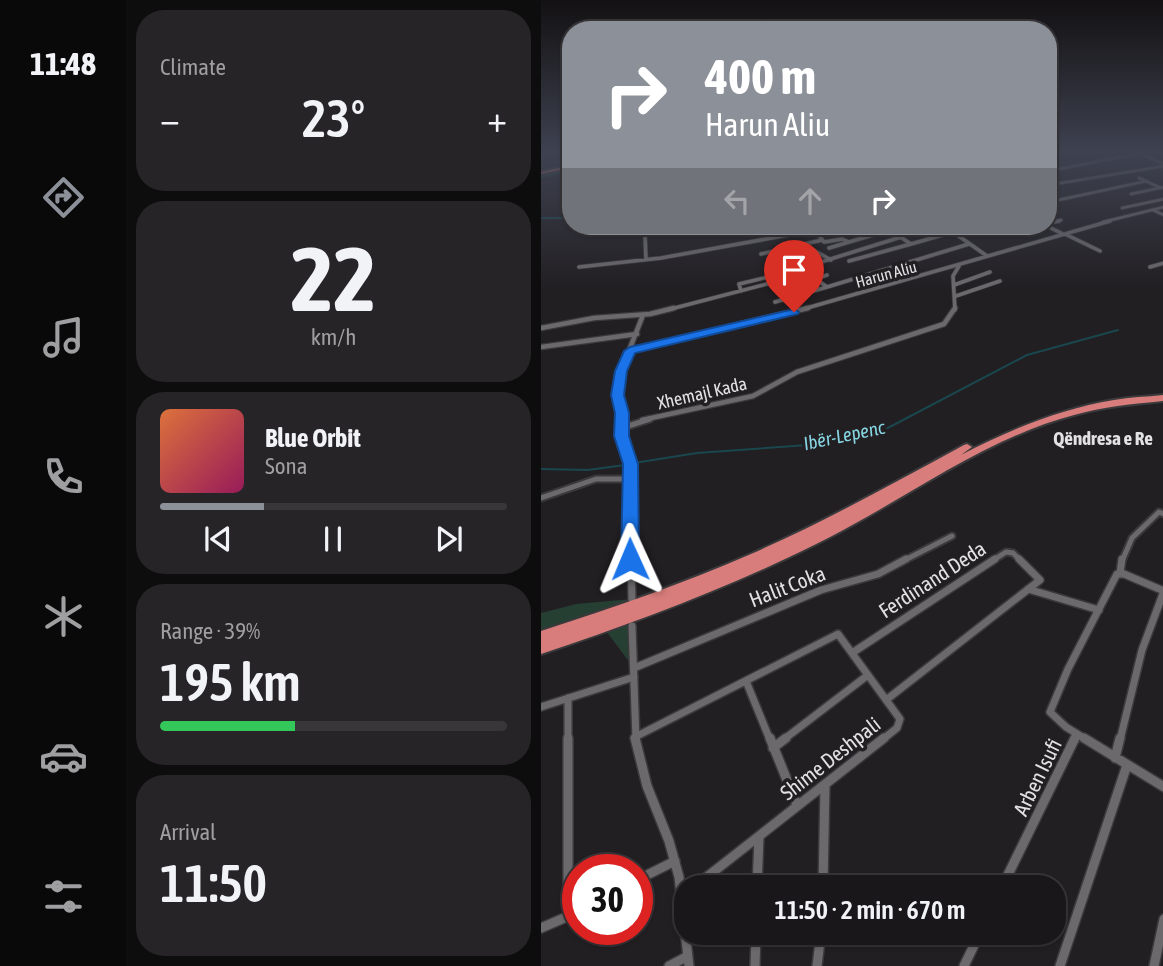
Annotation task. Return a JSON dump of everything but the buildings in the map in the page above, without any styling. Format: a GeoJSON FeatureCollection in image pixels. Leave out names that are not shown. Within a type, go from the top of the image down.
{"type":"FeatureCollection","features":[{"type":"Feature","properties":{"kind":"highway"},"geometry":{"type":"LineString","coordinates":[[541,637],[669,593],[781,545],[862,505],[984,438],[1023,421],[1081,403],[1163,396]]}},
{"type":"Feature","properties":{"kind":"highway"},"geometry":{"type":"LineString","coordinates":[[541,648],[662,606],[785,553],[1027,425],[1085,408],[1163,396]]}},
{"type":"Feature","properties":{"kind":"street"},"geometry":{"type":"LineString","coordinates":[[1122,208],[1162,200]]}},
{"type":"Feature","properties":{"kind":"street","name":"Harun Aliu"},"geometry":{"type":"LineString","coordinates":[[630,351],[794,312],[1163,207]]}},
{"type":"Feature","properties":{"kind":"street"},"geometry":{"type":"LineString","coordinates":[[1153,210],[1163,215]]}},
{"type":"Feature","properties":{"kind":"street"},"geometry":{"type":"LineString","coordinates":[[1057,221],[1061,220]]}},
{"type":"Feature","properties":{"kind":"street"},"geometry":{"type":"LineString","coordinates":[[1057,230],[1100,251]]}},
{"type":"Feature","properties":{"kind":"street"},"geometry":{"type":"LineString","coordinates":[[645,235],[646,260]]}},
{"type":"Feature","properties":{"kind":"street"},"geometry":{"type":"LineString","coordinates":[[579,267],[646,260],[788,235]]}},
{"type":"Feature","properties":{"kind":"street"},"geometry":{"type":"LineString","coordinates":[[819,235],[822,240]]}},
{"type":"Feature","properties":{"kind":"street"},"geometry":{"type":"LineString","coordinates":[[829,248],[869,235]]}},
{"type":"Feature","properties":{"kind":"street"},"geometry":{"type":"LineString","coordinates":[[898,235],[911,244]]}},
{"type":"Feature","properties":{"kind":"street"},"geometry":{"type":"LineString","coordinates":[[849,261],[944,235]]}},
{"type":"Feature","properties":{"kind":"street"},"geometry":{"type":"LineString","coordinates":[[956,235],[988,256]]}},
{"type":"Feature","properties":{"kind":"street"},"geometry":{"type":"LineString","coordinates":[[541,328],[594,318],[643,315],[741,291],[788,278],[789,272],[901,237]]}},
{"type":"Feature","properties":{"kind":"street"},"geometry":{"type":"LineString","coordinates":[[761,254],[822,240],[842,239],[849,242]]}},
{"type":"Feature","properties":{"kind":"street"},"geometry":{"type":"LineString","coordinates":[[775,302],[969,244]]}},
{"type":"Feature","properties":{"kind":"street"},"geometry":{"type":"LineString","coordinates":[[782,260],[815,251],[831,260]]}},
{"type":"Feature","properties":{"kind":"street"},"geometry":{"type":"LineString","coordinates":[[1150,267],[1163,263]]}},
{"type":"Feature","properties":{"kind":"street"},"geometry":{"type":"LineString","coordinates":[[959,266],[953,276],[956,296],[1000,281]]}},
{"type":"Feature","properties":{"kind":"street"},"geometry":{"type":"LineString","coordinates":[[954,285],[990,272]]}},
{"type":"Feature","properties":{"kind":"street"},"geometry":{"type":"LineString","coordinates":[[827,275],[816,278],[827,287]]}},
{"type":"Feature","properties":{"kind":"street","name":"Xhemajl Kada"},"geometry":{"type":"LineString","coordinates":[[622,428],[631,423],[725,404],[762,393],[779,379],[797,372],[944,324],[953,316],[956,296]]}},
{"type":"Feature","properties":{"kind":"street"},"geometry":{"type":"LineString","coordinates":[[632,599],[630,458],[621,436],[617,395],[621,371],[643,315]]}},
{"type":"Feature","properties":{"kind":"street"},"geometry":{"type":"LineString","coordinates":[[541,347],[637,334]]}},
{"type":"Feature","properties":{"kind":"street"},"geometry":{"type":"LineString","coordinates":[[541,498],[601,479],[629,479]]}},
{"type":"Feature","properties":{"kind":"street"},"geometry":{"type":"LineString","coordinates":[[1077,734],[1051,716],[1050,709],[1120,573],[1124,554],[1135,535],[1161,513]]}},
{"type":"Feature","properties":{"kind":"street","name":"Halit Coka"},"geometry":{"type":"LineString","coordinates":[[541,707],[634,672],[821,590],[878,574],[952,536]]}},
{"type":"Feature","properties":{"kind":"street","name":"Ferdinand Deda"},"geometry":{"type":"LineString","coordinates":[[852,653],[1006,552],[1013,553],[1040,580],[1028,589]]}},
{"type":"Feature","properties":{"kind":"street"},"geometry":{"type":"LineString","coordinates":[[1115,758],[1142,650],[1163,591],[1120,573]]}},
{"type":"Feature","properties":{"kind":"street"},"geometry":{"type":"LineString","coordinates":[[886,700],[1028,589],[1099,610]]}},
{"type":"Feature","properties":{"kind":"street"},"geometry":{"type":"LineString","coordinates":[[632,626],[635,737],[647,786],[679,875]]}},
{"type":"Feature","properties":{"kind":"street"},"geometry":{"type":"LineString","coordinates":[[635,737],[839,634]]}},
{"type":"Feature","properties":{"kind":"street","name":"Shime Deshpali"},"geometry":{"type":"LineString","coordinates":[[709,875],[897,728],[900,719],[839,634]]}},
{"type":"Feature","properties":{"kind":"street"},"geometry":{"type":"LineString","coordinates":[[773,748],[868,675]]}},
{"type":"Feature","properties":{"kind":"street"},"geometry":{"type":"LineString","coordinates":[[746,681],[797,805]]}},
{"type":"Feature","properties":{"kind":"street"},"geometry":{"type":"LineString","coordinates":[[568,698],[572,854]]}},
{"type":"Feature","properties":{"kind":"street","name":"Arben Isufi"},"geometry":{"type":"LineString","coordinates":[[1008,875],[1077,734],[1163,787]]}},
{"type":"Feature","properties":{"kind":"street"},"geometry":{"type":"LineString","coordinates":[[1060,966],[1127,765]]}},
{"type":"Feature","properties":{"kind":"street"},"geometry":{"type":"LineString","coordinates":[[823,875],[825,785]]}},
{"type":"Feature","properties":{"kind":"street"},"geometry":{"type":"LineString","coordinates":[[757,875],[759,837]]}},
{"type":"Feature","properties":{"kind":"street"},"geometry":{"type":"LineString","coordinates":[[653,872],[675,861]]}},
{"type":"Feature","properties":{"kind":"street"},"geometry":{"type":"LineString","coordinates":[[541,928],[562,919]]}},
{"type":"Feature","properties":{"kind":"street"},"geometry":{"type":"LineString","coordinates":[[1154,966],[1163,919]]}},
{"type":"Feature","properties":{"kind":"street"},"geometry":{"type":"LineString","coordinates":[[755,966],[756,945]]}},
{"type":"Feature","properties":{"kind":"street"},"geometry":{"type":"LineString","coordinates":[[817,966],[820,945]]}},
{"type":"Feature","properties":{"kind":"street"},"geometry":{"type":"LineString","coordinates":[[964,966],[974,945]]}},
{"type":"Feature","properties":{"kind":"street"},"geometry":{"type":"LineString","coordinates":[[669,966],[689,961]]}},
{"type":"Feature","properties":{"kind":"green space"},"geometry":{"type":"Polygon","coordinates":[[[632,599],[634,668],[603,627],[541,648],[541,613],[576,604],[632,599]]]}},
{"type":"Feature","properties":{"kind":"waterway"},"geometry":{"type":"LineString","coordinates":[[541,218],[562,218]]}},
{"type":"Feature","properties":{"kind":"waterway","name":"Ibër-Lepenc"},"geometry":{"type":"LineString","coordinates":[[634,463],[697,453],[808,445],[884,430],[1027,355],[1118,330]]}},
{"type":"Feature","properties":{"kind":"waterway","name":"Ibër-Lepenc"},"geometry":{"type":"LineString","coordinates":[[541,469],[588,470],[625,465]]}},
{"type":"Feature","properties":{"kind":"district","name":"Qëndresa e Re"},"geometry":{"type":"Point","coordinates":[1103,438]}},
{"type":"Feature","properties":{"kind":"route"},"geometry":{"type":"LineString","coordinates":[[630,559],[630,458],[621,436],[622,413],[617,395],[621,371],[630,351],[794,312]]}}]}
